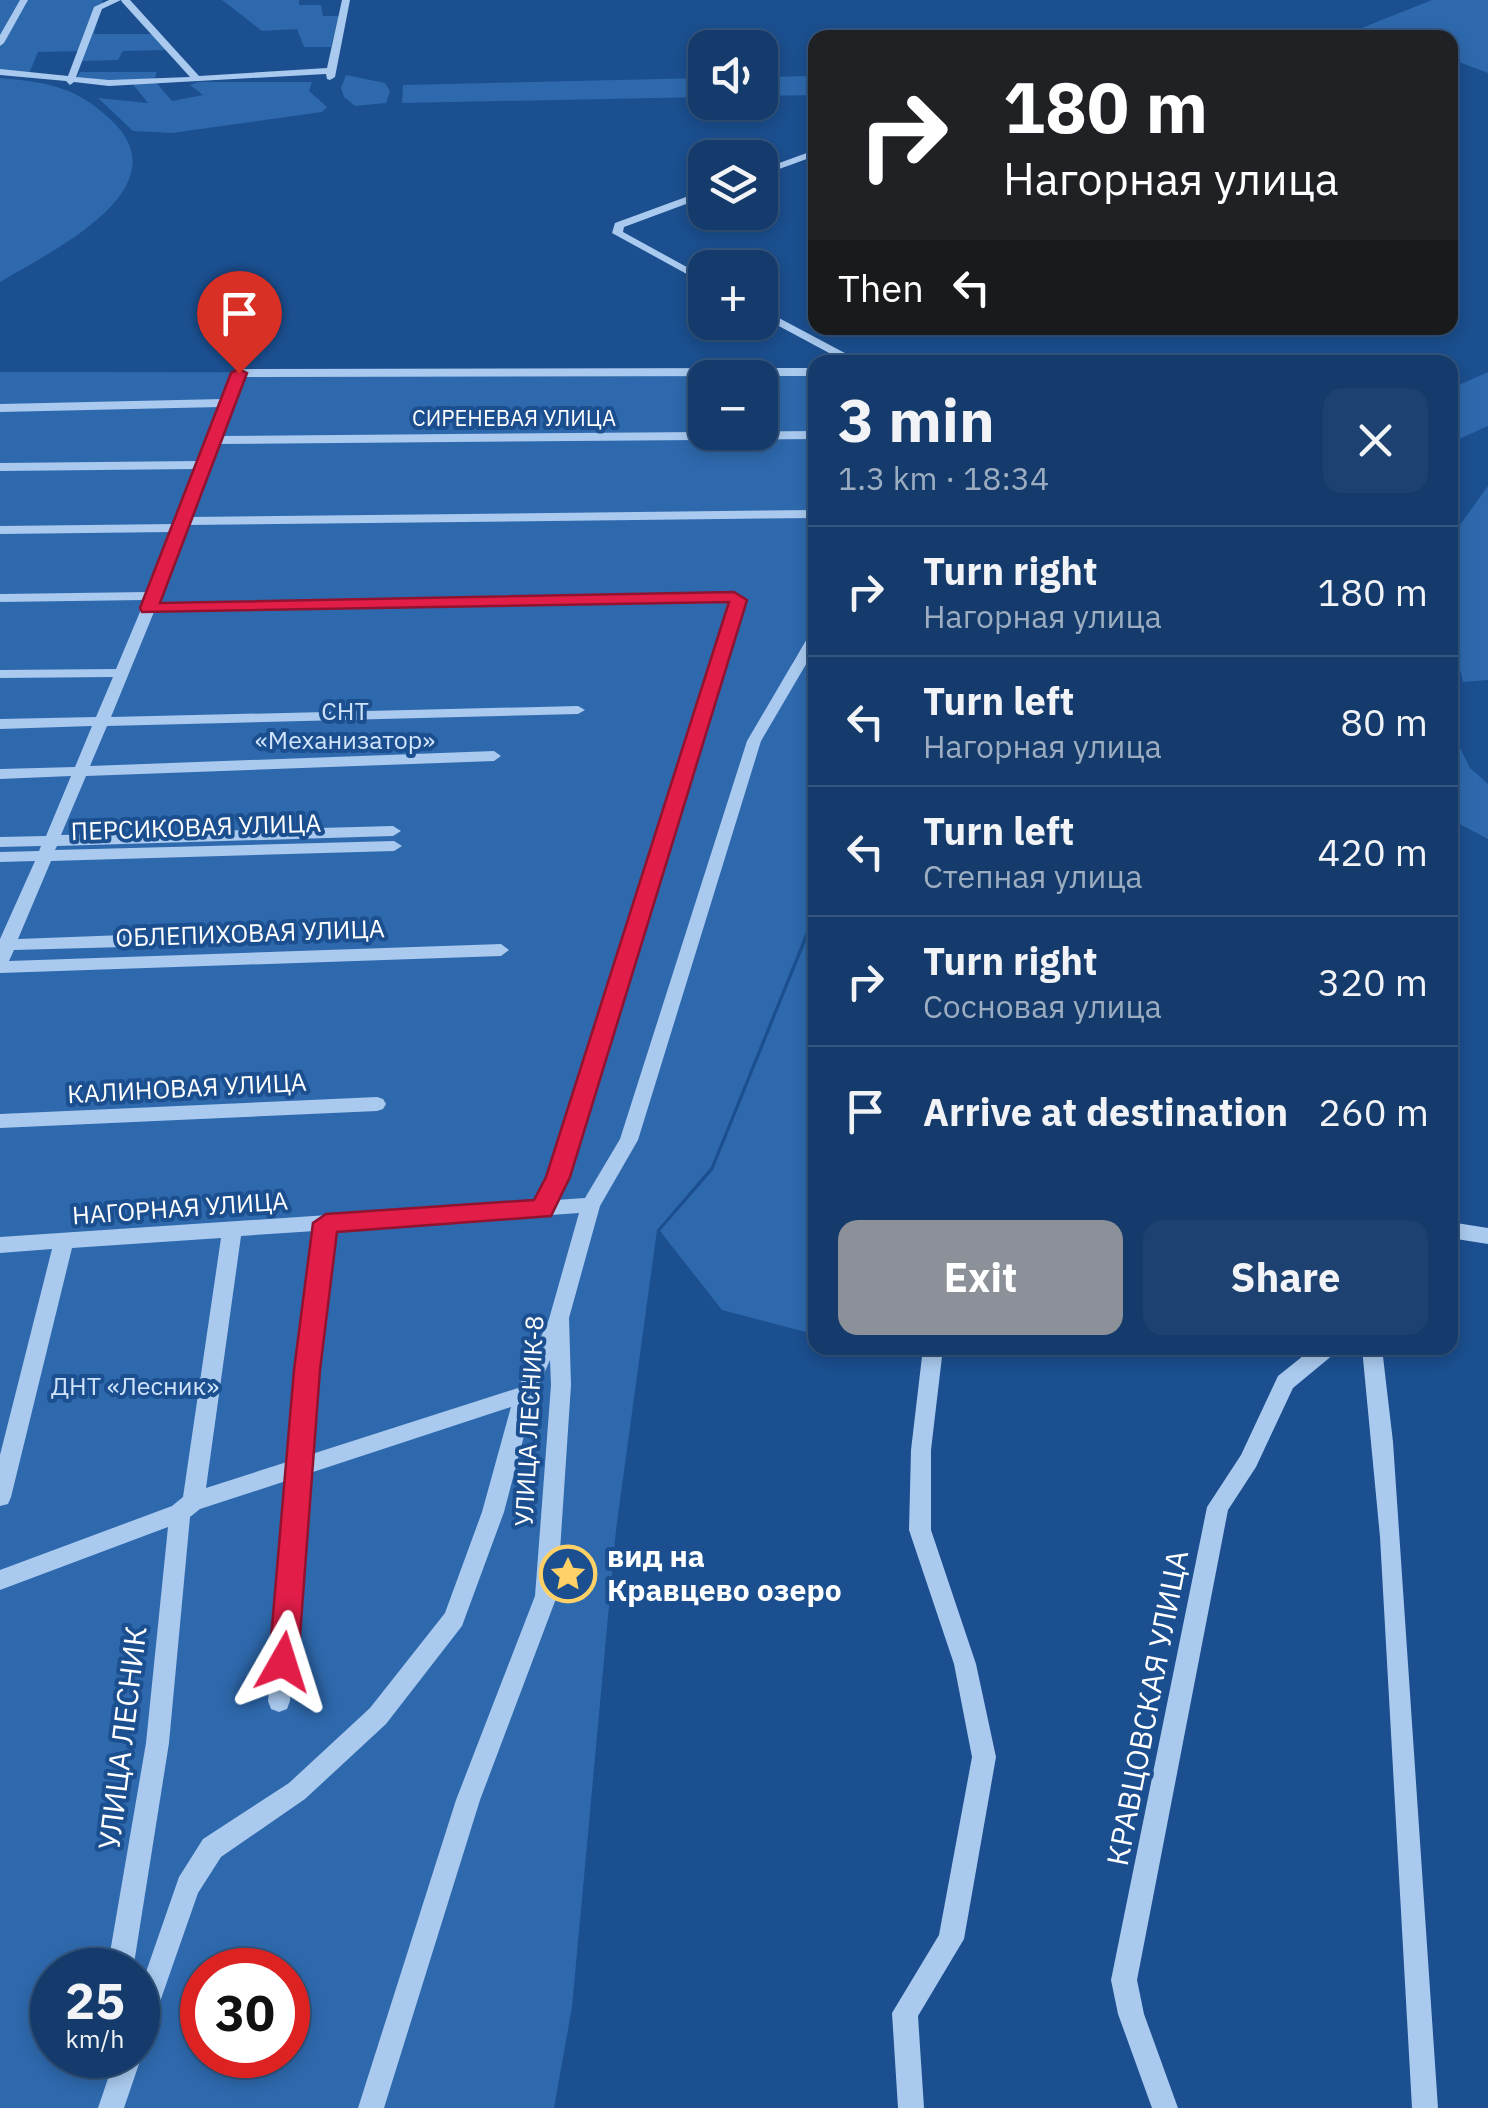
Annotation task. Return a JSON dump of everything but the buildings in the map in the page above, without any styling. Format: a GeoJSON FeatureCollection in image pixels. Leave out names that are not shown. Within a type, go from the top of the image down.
{"type":"FeatureCollection","features":[{"type":"Feature","properties":{"kind":"street"},"geometry":{"type":"LineString","coordinates":[[0,43],[24,0]]}},
{"type":"Feature","properties":{"kind":"street"},"geometry":{"type":"LineString","coordinates":[[70,82],[100,4],[126,0],[196,76]]}},
{"type":"Feature","properties":{"kind":"street"},"geometry":{"type":"LineString","coordinates":[[0,72],[70,82],[330,74],[346,0]]}},
{"type":"Feature","properties":{"kind":"street"},"geometry":{"type":"LineString","coordinates":[[778,166],[808,156]]}},
{"type":"Feature","properties":{"kind":"street"},"geometry":{"type":"LineString","coordinates":[[688,200],[619,225],[617,232],[688,272]]}},
{"type":"Feature","properties":{"kind":"street"},"geometry":{"type":"LineString","coordinates":[[778,321],[841,355]]}},
{"type":"Feature","properties":{"kind":"street"},"geometry":{"type":"LineString","coordinates":[[0,965],[4,945],[122,673],[239,373],[808,372]]}},
{"type":"Feature","properties":{"kind":"street"},"geometry":{"type":"LineString","coordinates":[[0,408],[226,404]]}},
{"type":"Feature","properties":{"kind":"street","name":"СИРЕНЕВАЯ УЛИЦА"},"geometry":{"type":"LineString","coordinates":[[212,440],[808,436]]}},
{"type":"Feature","properties":{"kind":"street"},"geometry":{"type":"LineString","coordinates":[[0,467],[203,465]]}},
{"type":"Feature","properties":{"kind":"street"},"geometry":{"type":"LineString","coordinates":[[0,530],[808,514]]}},
{"type":"Feature","properties":{"kind":"street"},"geometry":{"type":"LineString","coordinates":[[0,598],[150,602],[734,597],[738,607],[558,1177],[542,1210]]}},
{"type":"Feature","properties":{"kind":"street","name":"УЛИЦА ЛЕСНИК-8"},"geometry":{"type":"LineString","coordinates":[[371,2108],[468,1800],[546,1596],[561,1385],[559,1318],[591,1205],[628,1140],[754,740],[808,648]]}},
{"type":"Feature","properties":{"kind":"street"},"geometry":{"type":"LineString","coordinates":[[0,674],[122,673]]}},
{"type":"Feature","properties":{"kind":"street"},"geometry":{"type":"LineString","coordinates":[[0,724],[578,710]]}},
{"type":"Feature","properties":{"kind":"street"},"geometry":{"type":"LineString","coordinates":[[0,774],[494,756]]}},
{"type":"Feature","properties":{"kind":"street","name":"ПЕРСИКОВАЯ УЛИЦА"},"geometry":{"type":"LineString","coordinates":[[0,858],[48,849],[393,838]]}},
{"type":"Feature","properties":{"kind":"street"},"geometry":{"type":"LineString","coordinates":[[0,842],[48,849]]}},
{"type":"Feature","properties":{"kind":"street"},"geometry":{"type":"LineString","coordinates":[[4,945],[124,941]]}},
{"type":"Feature","properties":{"kind":"street","name":"ОБЛЕПИХОВАЯ УЛИЦА"},"geometry":{"type":"LineString","coordinates":[[0,965],[501,950]]}},
{"type":"Feature","properties":{"kind":"street","name":"КАЛИНОВАЯ УЛИЦА"},"geometry":{"type":"LineString","coordinates":[[0,1122],[377,1104]]}},
{"type":"Feature","properties":{"kind":"street","name":"НАГОРНАЯ УЛИЦА"},"geometry":{"type":"LineString","coordinates":[[0,1245],[591,1205]]}},
{"type":"Feature","properties":{"kind":"street"},"geometry":{"type":"LineString","coordinates":[[279,1702],[303,1467],[307,1370],[326,1223]]}},
{"type":"Feature","properties":{"kind":"street","name":"УЛИЦА ЛЕСНИК"},"geometry":{"type":"LineString","coordinates":[[124,1948],[142,1858],[186,1507],[232,1230]]}},
{"type":"Feature","properties":{"kind":"street"},"geometry":{"type":"LineString","coordinates":[[1458,1231],[1488,1236]]}},
{"type":"Feature","properties":{"kind":"street"},"geometry":{"type":"LineString","coordinates":[[0,1497],[64,1241]]}},
{"type":"Feature","properties":{"kind":"street"},"geometry":{"type":"LineString","coordinates":[[160,1967],[188,1886],[212,1848],[298,1791],[378,1716],[454,1619],[493,1512],[524,1394],[559,1318]]}},
{"type":"Feature","properties":{"kind":"street"},"geometry":{"type":"LineString","coordinates":[[912,2108],[905,2012],[952,1939],[984,1758],[965,1664],[920,1530],[921,1450],[932,1355]]}},
{"type":"Feature","properties":{"kind":"street","name":"КРАВЦОВСКАЯ УЛИЦА"},"geometry":{"type":"LineString","coordinates":[[1165,2108],[1158,2074],[1127,2015],[1124,1980],[1218,1506],[1249,1461],[1285,1382],[1319,1355]]}},
{"type":"Feature","properties":{"kind":"street"},"geometry":{"type":"LineString","coordinates":[[1373,1355],[1386,1456],[1409,1931],[1425,2108]]}},
{"type":"Feature","properties":{"kind":"street"},"geometry":{"type":"LineString","coordinates":[[0,1580],[186,1507],[524,1394]]}},
{"type":"Feature","properties":{"kind":"street"},"geometry":{"type":"LineString","coordinates":[[110,2108],[121,2078]]}},
{"type":"Feature","properties":{"kind":"green space"},"geometry":{"type":"Polygon","coordinates":[[[0,0],[103,0],[94,34],[154,34],[169,50],[123,51],[118,60],[82,61],[85,51],[38,52],[28,76],[0,71],[0,0]]]}},
{"type":"Feature","properties":{"kind":"green space"},"geometry":{"type":"Polygon","coordinates":[[[222,0],[299,0],[299,5],[321,5],[323,16],[339,16],[331,47],[304,47],[297,29],[262,31],[222,0]]]}},
{"type":"Feature","properties":{"kind":"green space"},"geometry":{"type":"Polygon","coordinates":[[[1432,0],[1488,0],[1488,73],[1458,62],[1458,30],[1357,30],[1432,0]]]}},
{"type":"Feature","properties":{"kind":"green space"},"geometry":{"type":"Polygon","coordinates":[[[80,72],[157,72],[154,80],[172,101],[203,95],[190,85],[198,82],[312,82],[309,91],[327,107],[322,112],[172,133],[133,131],[98,98],[148,103],[131,82],[75,80],[80,72]]]}},
{"type":"Feature","properties":{"kind":"green space"},"geometry":{"type":"Polygon","coordinates":[[[346,75],[385,83],[390,91],[386,103],[355,106],[344,97],[341,88],[346,75]]]}},
{"type":"Feature","properties":{"kind":"green space"},"geometry":{"type":"Polygon","coordinates":[[[808,76],[808,95],[778,96],[778,77],[808,76]]]}},
{"type":"Feature","properties":{"kind":"green space"},"geometry":{"type":"Polygon","coordinates":[[[0,78],[32,81],[85,99],[110,119],[129,145],[132,169],[122,193],[102,215],[49,254],[0,282],[0,78]]]}},
{"type":"Feature","properties":{"kind":"green space"},"geometry":{"type":"Polygon","coordinates":[[[688,78],[688,97],[402,103],[403,85],[688,78]]]}},
{"type":"Feature","properties":{"kind":"green space"},"geometry":{"type":"Polygon","coordinates":[[[0,372],[688,373],[688,450],[778,450],[778,373],[808,373],[808,639],[792,663],[808,653],[808,927],[711,1167],[657,1230],[616,1530],[572,2007],[554,2108],[0,2108],[0,372]]]}},
{"type":"Feature","properties":{"kind":"green space"},"geometry":{"type":"Polygon","coordinates":[[[1488,372],[1488,426],[1458,439],[1458,385],[1488,372]]]}},
{"type":"Feature","properties":{"kind":"green space"},"geometry":{"type":"Polygon","coordinates":[[[1488,486],[1488,680],[1463,682],[1458,661],[1458,528],[1488,486]]]}},
{"type":"Feature","properties":{"kind":"green space"},"geometry":{"type":"Polygon","coordinates":[[[1458,744],[1470,768],[1488,784],[1488,839],[1458,823],[1458,744]]]}},
{"type":"Feature","properties":{"kind":"green space"},"geometry":{"type":"Polygon","coordinates":[[[808,936],[808,1331],[722,1310],[660,1231],[713,1170],[808,936]]]}},
{"type":"Feature","properties":{"kind":"place","name":"вид на Кравцево озеро"},"geometry":{"type":"Point","coordinates":[568,1574]}},
{"type":"Feature","properties":{"kind":"route"},"geometry":{"type":"LineString","coordinates":[[239,373],[148,608],[734,597],[738,600],[558,1177],[542,1210],[326,1223],[307,1370],[303,1467],[283,1662]]}},
{"type":"Feature","properties":{"kind":"park label","name":"СНТ «Механизатор»"},"geometry":{"type":"Point","coordinates":[345,726]}},
{"type":"Feature","properties":{"kind":"park label","name":"ДНТ «Лесник»"},"geometry":{"type":"Point","coordinates":[135,1386]}}]}
